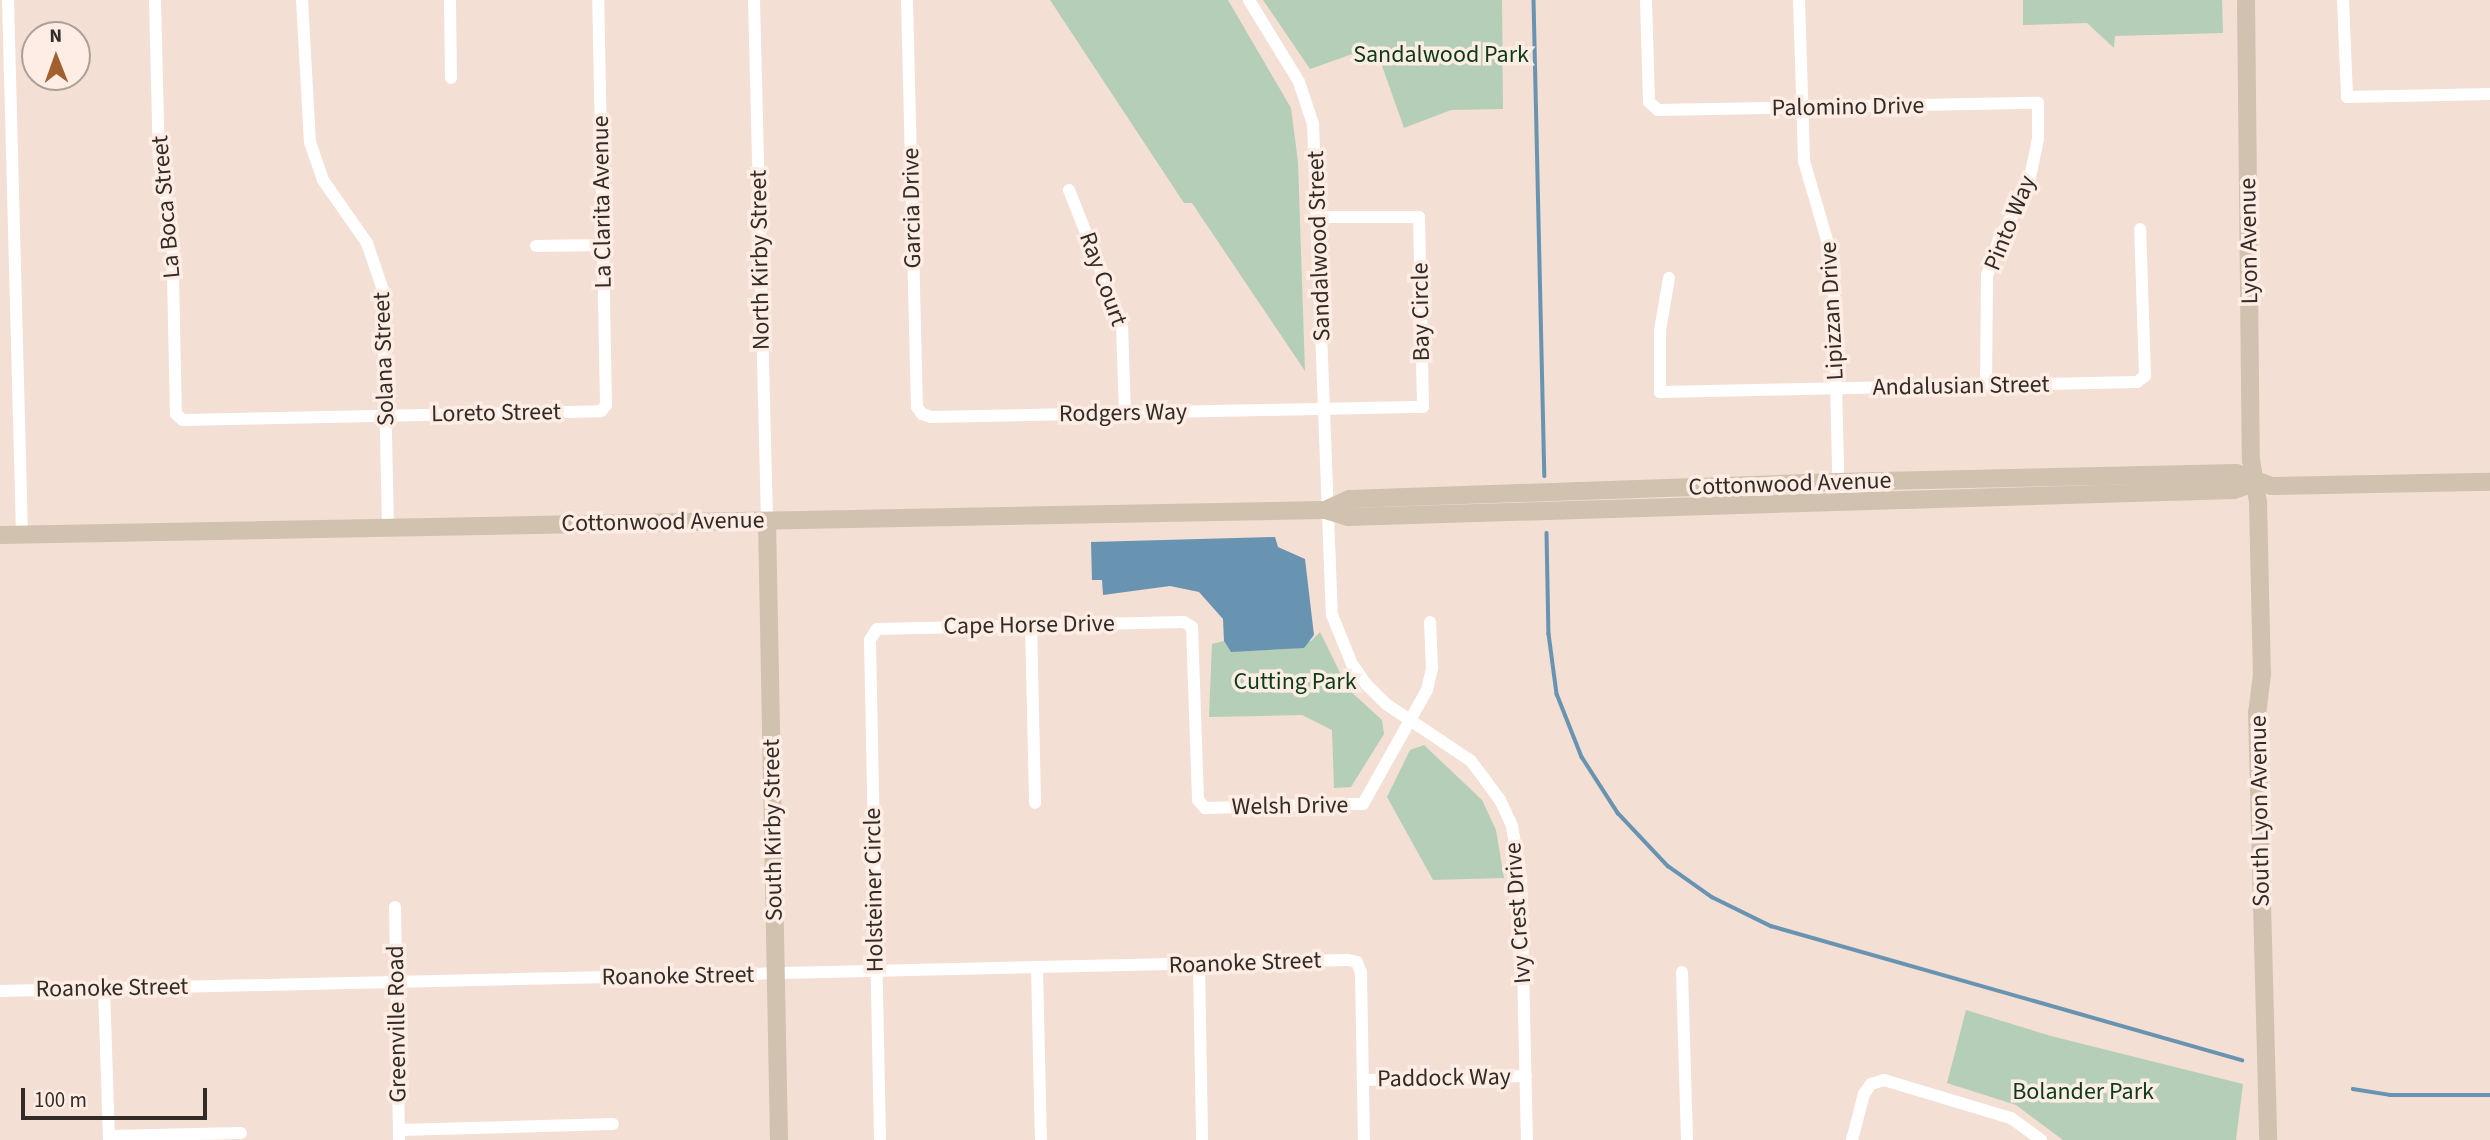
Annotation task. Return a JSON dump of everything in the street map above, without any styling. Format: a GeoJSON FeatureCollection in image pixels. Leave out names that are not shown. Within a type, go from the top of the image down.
{"type":"FeatureCollection","features":[{"type":"Feature","properties":{"kind":"main road","name":"Lyon Avenue"},"geometry":{"type":"LineString","coordinates":[[2246,0],[2253,483]]}},
{"type":"Feature","properties":{"kind":"main road","name":"Cottonwood Avenue"},"geometry":{"type":"LineString","coordinates":[[0,536],[1325,510],[1350,499],[1839,491],[2234,490],[2253,483],[2490,482]]}},
{"type":"Feature","properties":{"kind":"main road","name":"South Lyon Avenue"},"geometry":{"type":"LineString","coordinates":[[2253,483],[2258,502],[2262,674],[2257,712],[2268,1140]]}},
{"type":"Feature","properties":{"kind":"main road","name":"South Kirby Street"},"geometry":{"type":"LineString","coordinates":[[767,521],[779,1140]]}},
{"type":"Feature","properties":{"kind":"street"},"geometry":{"type":"LineString","coordinates":[[8,0],[22,535]]}},
{"type":"Feature","properties":{"kind":"street","name":"La Boca Street"},"geometry":{"type":"LineString","coordinates":[[155,0],[159,162],[172,228],[176,414]]}},
{"type":"Feature","properties":{"kind":"street","name":"Solana Street"},"geometry":{"type":"LineString","coordinates":[[302,0],[310,142],[323,180],[367,243],[383,290],[388,527]]}},
{"type":"Feature","properties":{"kind":"street"},"geometry":{"type":"LineString","coordinates":[[450,0],[451,78]]}},
{"type":"Feature","properties":{"kind":"street","name":"La Clarita Avenue"},"geometry":{"type":"LineString","coordinates":[[598,0],[606,405]]}},
{"type":"Feature","properties":{"kind":"street","name":"North Kirby Street"},"geometry":{"type":"LineString","coordinates":[[754,0],[767,521]]}},
{"type":"Feature","properties":{"kind":"street","name":"Garcia Drive"},"geometry":{"type":"LineString","coordinates":[[907,0],[917,407],[922,414]]}},
{"type":"Feature","properties":{"kind":"street","name":"Sandalwood Street"},"geometry":{"type":"LineString","coordinates":[[1249,0],[1288,62],[1307,103],[1317,151],[1325,510]]}},
{"type":"Feature","properties":{"kind":"street","name":"Palomino Drive"},"geometry":{"type":"LineString","coordinates":[[1646,0],[1649,102],[1658,110],[2038,103]]}},
{"type":"Feature","properties":{"kind":"street","name":"Lipizzan Drive"},"geometry":{"type":"LineString","coordinates":[[1799,0],[1801,107],[1808,180],[1826,224],[1833,261],[1839,491]]}},
{"type":"Feature","properties":{"kind":"street"},"geometry":{"type":"LineString","coordinates":[[2343,0],[2347,97],[2490,94]]}},
{"type":"Feature","properties":{"kind":"street","name":"Pinto Way"},"geometry":{"type":"LineString","coordinates":[[1986,386],[1987,275],[1999,239],[2028,187],[2038,139],[2038,103]]}},
{"type":"Feature","properties":{"kind":"street","name":"Ray Court"},"geometry":{"type":"LineString","coordinates":[[1069,190],[1118,306],[1125,345],[1125,413]]}},
{"type":"Feature","properties":{"kind":"street","name":"Bay Circle"},"geometry":{"type":"LineString","coordinates":[[1320,217],[1419,217],[1422,339],[1423,407],[1324,409]]}},
{"type":"Feature","properties":{"kind":"street","name":"Andalusian Street"},"geometry":{"type":"LineString","coordinates":[[1669,278],[1660,330],[1660,392],[2137,382],[2145,376],[2140,229]]}},
{"type":"Feature","properties":{"kind":"street"},"geometry":{"type":"LineString","coordinates":[[536,246],[603,245]]}},
{"type":"Feature","properties":{"kind":"street","name":"Loreto Street"},"geometry":{"type":"LineString","coordinates":[[176,414],[183,420],[387,416],[601,411],[606,405]]}},
{"type":"Feature","properties":{"kind":"street","name":"Rodgers Way"},"geometry":{"type":"LineString","coordinates":[[922,414],[931,418],[1324,409]]}},
{"type":"Feature","properties":{"kind":"street","name":"Ivy Crest Drive"},"geometry":{"type":"LineString","coordinates":[[1325,510],[1328,590],[1340,640],[1366,684],[1410,721],[1471,761],[1500,800],[1512,826],[1521,879],[1527,1140]]}},
{"type":"Feature","properties":{"kind":"street","name":"Cape Horse Drive"},"geometry":{"type":"LineString","coordinates":[[870,640],[877,628],[1184,622],[1192,627],[1198,800],[1205,808]]}},
{"type":"Feature","properties":{"kind":"street"},"geometry":{"type":"LineString","coordinates":[[1410,721],[1431,680],[1430,622]]}},
{"type":"Feature","properties":{"kind":"street"},"geometry":{"type":"LineString","coordinates":[[1031,624],[1035,803]]}},
{"type":"Feature","properties":{"kind":"street","name":"Holsteiner Circle"},"geometry":{"type":"LineString","coordinates":[[870,640],[880,1140]]}},
{"type":"Feature","properties":{"kind":"street","name":"Welsh Drive"},"geometry":{"type":"LineString","coordinates":[[1205,808],[1363,804],[1410,721]]}},
{"type":"Feature","properties":{"kind":"street","name":"Greenville Road"},"geometry":{"type":"LineString","coordinates":[[395,907],[399,1135]]}},
{"type":"Feature","properties":{"kind":"street","name":"Roanoke Street"},"geometry":{"type":"LineString","coordinates":[[0,990],[1357,962],[1363,1080]]}},
{"type":"Feature","properties":{"kind":"street"},"geometry":{"type":"LineString","coordinates":[[1199,964],[1202,1140]]}},
{"type":"Feature","properties":{"kind":"street"},"geometry":{"type":"LineString","coordinates":[[1037,968],[1041,1140]]}},
{"type":"Feature","properties":{"kind":"street"},"geometry":{"type":"LineString","coordinates":[[1682,972],[1687,1140]]}},
{"type":"Feature","properties":{"kind":"street"},"geometry":{"type":"LineString","coordinates":[[104,988],[109,1138],[241,1133]]}},
{"type":"Feature","properties":{"kind":"street","name":"Paddock Way"},"geometry":{"type":"LineString","coordinates":[[1363,1080],[1525,1076]]}},
{"type":"Feature","properties":{"kind":"street"},"geometry":{"type":"LineString","coordinates":[[1363,1080],[1364,1140]]}},
{"type":"Feature","properties":{"kind":"street"},"geometry":{"type":"LineString","coordinates":[[1852,1140],[1864,1094],[1871,1083],[1884,1080],[2011,1118],[2041,1140]]}},
{"type":"Feature","properties":{"kind":"street"},"geometry":{"type":"LineString","coordinates":[[399,1135],[613,1124]]}},
{"type":"Feature","properties":{"kind":"green space"},"geometry":{"type":"Polygon","coordinates":[[[1050,0],[1228,0],[1291,108],[1298,162],[1305,371],[1192,203],[1184,203],[1050,0]]]}},
{"type":"Feature","properties":{"kind":"green space","name":"Sandalwood Park"},"geometry":{"type":"Polygon","coordinates":[[[1263,0],[1502,0],[1503,109],[1451,110],[1404,128],[1375,46],[1310,69],[1263,0]]]}},
{"type":"Feature","properties":{"kind":"green space"},"geometry":{"type":"Polygon","coordinates":[[[2023,0],[2222,0],[2223,33],[2115,36],[2114,48],[2087,23],[2023,25],[2023,0]]]}},
{"type":"Feature","properties":{"kind":"green space","name":"Cutting Park"},"geometry":{"type":"Polygon","coordinates":[[[1320,632],[1348,689],[1382,720],[1384,734],[1351,787],[1334,788],[1332,730],[1302,715],[1209,717],[1212,644],[1224,641],[1231,652],[1311,641],[1320,632]]]}},
{"type":"Feature","properties":{"kind":"green space"},"geometry":{"type":"Polygon","coordinates":[[[1424,745],[1482,800],[1496,830],[1504,878],[1433,880],[1387,797],[1410,750],[1424,745]]]}},
{"type":"Feature","properties":{"kind":"green space","name":"Bolander Park"},"geometry":{"type":"Polygon","coordinates":[[[1966,1010],[2051,1036],[2243,1084],[2236,1140],[2063,1140],[2016,1105],[1947,1083],[1966,1010]]]}},
{"type":"Feature","properties":{"kind":"water"},"geometry":{"type":"Polygon","coordinates":[[[1275,537],[1278,547],[1305,559],[1314,635],[1304,648],[1231,652],[1224,641],[1223,619],[1199,592],[1170,586],[1103,595],[1102,580],[1092,580],[1091,542],[1275,537]]]}},
{"type":"Feature","properties":{"kind":"waterway"},"geometry":{"type":"LineString","coordinates":[[1534,0],[1545,476]]}},
{"type":"Feature","properties":{"kind":"waterway"},"geometry":{"type":"LineString","coordinates":[[1547,533],[1549,634],[1557,694],[1582,757],[1618,813],[1668,866],[1712,897],[1771,926],[2242,1060]]}},
{"type":"Feature","properties":{"kind":"waterway"},"geometry":{"type":"LineString","coordinates":[[2353,1089],[2390,1095],[2490,1095]]}}]}
